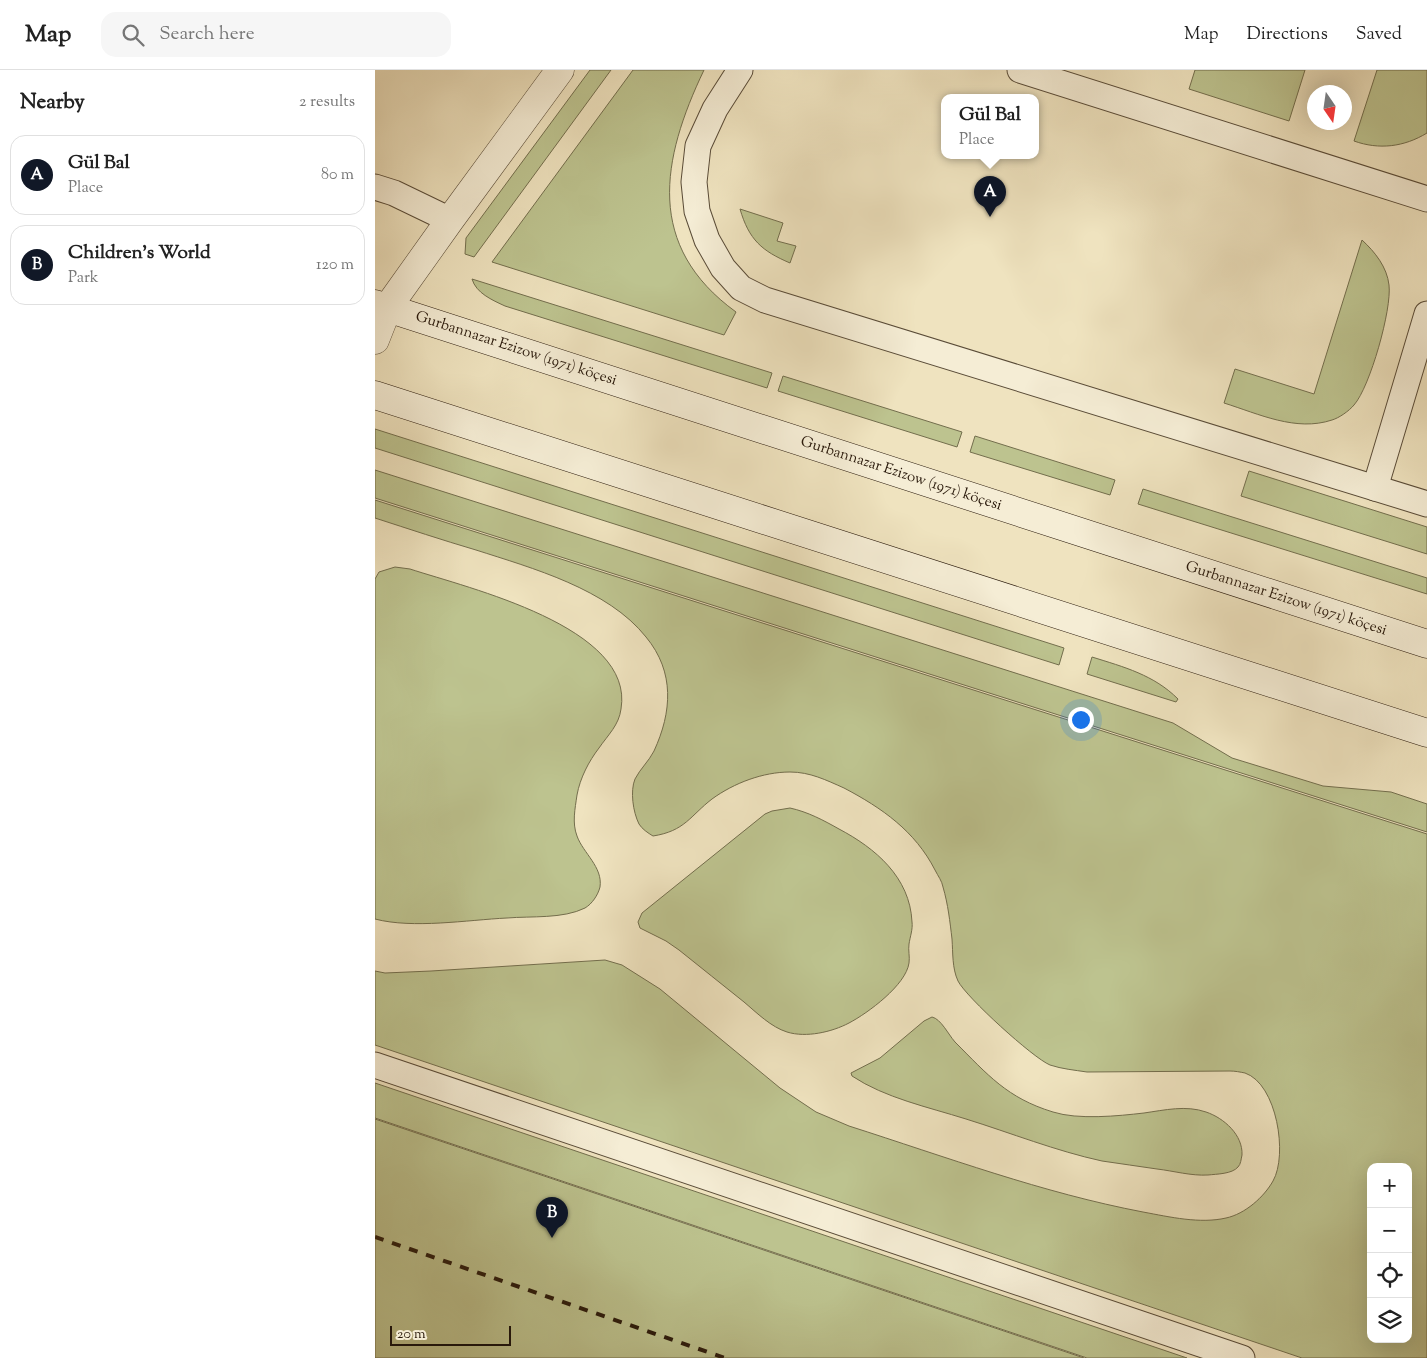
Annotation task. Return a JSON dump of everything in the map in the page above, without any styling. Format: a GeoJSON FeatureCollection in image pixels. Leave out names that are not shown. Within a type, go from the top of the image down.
{"type":"FeatureCollection","features":[{"type":"Feature","properties":{"kind":"street"},"geometry":{"type":"LineString","coordinates":[[375,340],[382,305],[450,220],[560,70]]}},
{"type":"Feature","properties":{"kind":"street","name":"Gurbannazar Ezizow (1971) köçesi"},"geometry":{"type":"LineString","coordinates":[[382,305],[1427,644]]}},
{"type":"Feature","properties":{"kind":"street"},"geometry":{"type":"LineString","coordinates":[[375,395],[1427,733]]}},
{"type":"Feature","properties":{"kind":"lane"},"geometry":{"type":"LineString","coordinates":[[739,70],[715,109],[698,146],[694,182],[697,211],[707,240],[723,268],[741,288],[775,303],[1427,504]]}},
{"type":"Feature","properties":{"kind":"lane"},"geometry":{"type":"LineString","coordinates":[[1020,70],[1427,199]]}},
{"type":"Feature","properties":{"kind":"lane"},"geometry":{"type":"LineString","coordinates":[[375,187],[394,193],[450,220]]}},
{"type":"Feature","properties":{"kind":"lane"},"geometry":{"type":"LineString","coordinates":[[1375,488],[1427,314]]}},
{"type":"Feature","properties":{"kind":"lane"},"geometry":{"type":"LineString","coordinates":[[375,1065],[1242,1358]]}},
{"type":"Feature","properties":{"kind":"green space"},"geometry":{"type":"Polygon","coordinates":[[[590,70],[611,70],[474,257],[465,254],[466,238],[590,70]]]}},
{"type":"Feature","properties":{"kind":"green space"},"geometry":{"type":"Polygon","coordinates":[[[633,70],[704,70],[678,136],[671,169],[670,200],[675,230],[687,259],[707,286],[736,312],[724,335],[492,262],[633,70]]]}},
{"type":"Feature","properties":{"kind":"green space"},"geometry":{"type":"Polygon","coordinates":[[[1195,70],[1305,70],[1289,121],[1189,89],[1195,70]]]}},
{"type":"Feature","properties":{"kind":"green space"},"geometry":{"type":"Polygon","coordinates":[[[1377,70],[1427,70],[1427,133],[1418,138],[1391,146],[1373,146],[1354,141],[1377,70]]]}},
{"type":"Feature","properties":{"kind":"green space"},"geometry":{"type":"Polygon","coordinates":[[[740,209],[783,223],[777,241],[796,246],[790,263],[764,249],[752,237],[740,209]]]}},
{"type":"Feature","properties":{"kind":"green space"},"geometry":{"type":"Polygon","coordinates":[[[1362,240],[1376,255],[1386,272],[1389,296],[1379,347],[1367,382],[1354,405],[1335,419],[1305,424],[1278,420],[1224,403],[1235,369],[1314,394],[1362,240]]]}},
{"type":"Feature","properties":{"kind":"green space"},"geometry":{"type":"Polygon","coordinates":[[[472,279],[772,373],[767,388],[505,306],[490,299],[481,292],[472,279]]]}},
{"type":"Feature","properties":{"kind":"green space"},"geometry":{"type":"Polygon","coordinates":[[[783,376],[962,432],[957,447],[778,391],[783,376]]]}},
{"type":"Feature","properties":{"kind":"green space"},"geometry":{"type":"Polygon","coordinates":[[[375,429],[1064,648],[1059,665],[375,448],[375,429]]]}},
{"type":"Feature","properties":{"kind":"green space"},"geometry":{"type":"Polygon","coordinates":[[[975,436],[1115,480],[1110,495],[970,452],[975,436]]]}},
{"type":"Feature","properties":{"kind":"green space"},"geometry":{"type":"Polygon","coordinates":[[[375,470],[1173,723],[1232,758],[1323,786],[1391,792],[1427,804],[1427,832],[375,498],[375,470]]]}},
{"type":"Feature","properties":{"kind":"green space"},"geometry":{"type":"Polygon","coordinates":[[[1249,471],[1427,527],[1427,554],[1241,496],[1249,471]]]}},
{"type":"Feature","properties":{"kind":"green space"},"geometry":{"type":"Polygon","coordinates":[[[1143,489],[1427,578],[1427,594],[1138,504],[1143,489]]]}},
{"type":"Feature","properties":{"kind":"green space"},"geometry":{"type":"Polygon","coordinates":[[[375,500],[1427,834],[1427,1358],[1302,1358],[375,1045],[375,971],[385,973],[431,971],[605,960],[622,965],[660,989],[780,1088],[816,1112],[849,1126],[958,1162],[1032,1185],[1106,1204],[1185,1219],[1206,1220],[1226,1218],[1247,1209],[1265,1193],[1273,1181],[1277,1169],[1279,1138],[1277,1121],[1272,1105],[1265,1091],[1256,1080],[1245,1073],[1236,1071],[1087,1072],[1059,1068],[1041,1060],[1016,1040],[973,1000],[958,981],[954,966],[945,893],[941,881],[927,856],[907,832],[884,812],[844,788],[804,773],[790,772],[759,776],[739,783],[721,793],[704,805],[680,827],[664,834],[653,836],[647,832],[640,826],[637,819],[633,801],[633,784],[654,751],[664,722],[668,693],[662,664],[646,637],[630,620],[611,606],[568,582],[521,564],[375,518],[375,500]]]}},
{"type":"Feature","properties":{"kind":"green space"},"geometry":{"type":"Polygon","coordinates":[[[395,567],[410,569],[469,587],[543,615],[576,634],[602,655],[618,680],[620,715],[613,730],[595,753],[585,770],[578,789],[575,805],[575,831],[596,867],[600,880],[600,887],[596,896],[585,908],[567,914],[547,916],[423,924],[375,919],[375,579],[379,572],[395,567]]]}},
{"type":"Feature","properties":{"kind":"green space"},"geometry":{"type":"Polygon","coordinates":[[[1092,657],[1127,668],[1149,678],[1178,699],[1176,702],[1087,674],[1092,657]]]}},
{"type":"Feature","properties":{"kind":"green space"},"geometry":{"type":"Polygon","coordinates":[[[790,808],[827,822],[865,845],[877,855],[898,878],[905,891],[910,906],[912,922],[909,963],[901,980],[894,989],[876,1005],[849,1023],[835,1029],[810,1034],[794,1034],[781,1030],[770,1023],[679,950],[640,928],[638,922],[642,913],[765,814],[790,808]]]}},
{"type":"Feature","properties":{"kind":"green space"},"geometry":{"type":"Polygon","coordinates":[[[932,1017],[941,1024],[955,1042],[988,1075],[1023,1100],[1053,1112],[1086,1117],[1183,1108],[1206,1112],[1226,1123],[1236,1134],[1242,1155],[1240,1164],[1228,1172],[1202,1175],[1102,1161],[1051,1147],[907,1101],[878,1090],[852,1076],[851,1073],[880,1058],[924,1021],[932,1017]]]}},
{"type":"Feature","properties":{"kind":"green space"},"geometry":{"type":"Polygon","coordinates":[[[375,1083],[1187,1358],[1087,1358],[375,1118],[375,1083]]]}},
{"type":"Feature","properties":{"kind":"green space"},"geometry":{"type":"Polygon","coordinates":[[[375,1119],[1084,1358],[375,1358],[375,1119]]]}},
{"type":"Feature","properties":{"kind":"railway"},"geometry":{"type":"LineString","coordinates":[[375,1237],[725,1358]]}},
{"type":"Feature","properties":{"kind":"place","name":"Gül Bal"},"geometry":{"type":"Point","coordinates":[990,217]}},
{"type":"Feature","properties":{"kind":"place","name":"Children's World"},"geometry":{"type":"Point","coordinates":[552,1238]}}]}
